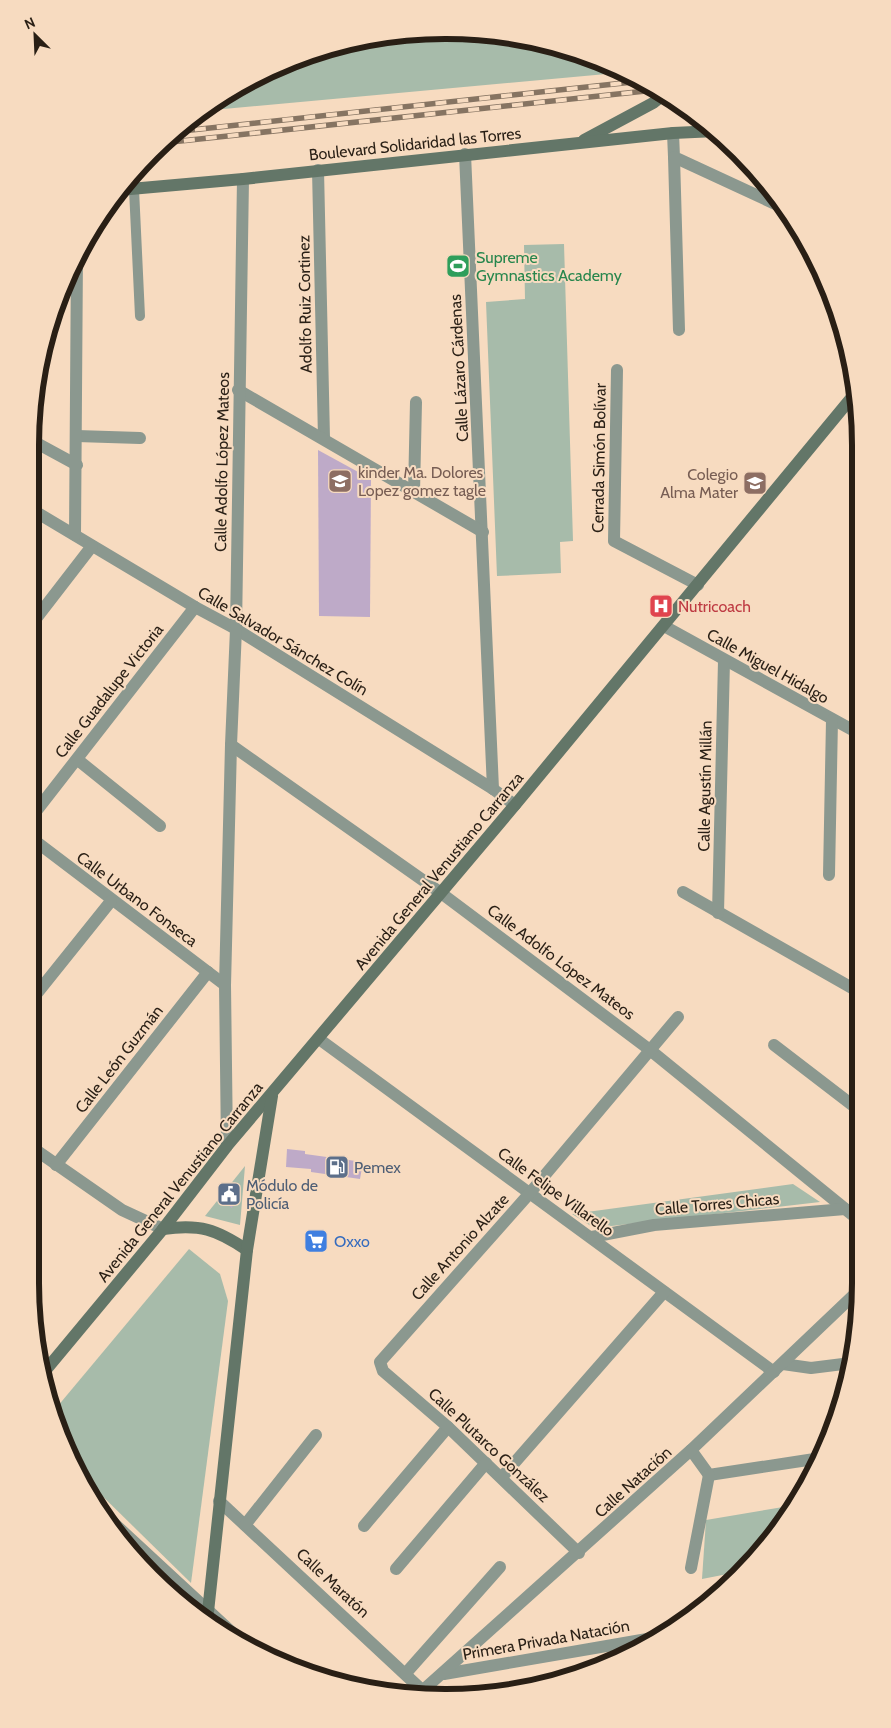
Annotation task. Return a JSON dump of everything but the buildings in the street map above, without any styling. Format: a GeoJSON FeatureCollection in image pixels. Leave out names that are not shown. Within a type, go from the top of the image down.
{"type":"FeatureCollection","features":[{"type":"Feature","properties":{"kind":"main road"},"geometry":{"type":"LineString","coordinates":[[578,144],[658,99]]}},
{"type":"Feature","properties":{"kind":"main road","name":"Boulevard Solidaridad las Torres"},"geometry":{"type":"LineString","coordinates":[[131,188],[243,179],[465,154],[704,132]]}},
{"type":"Feature","properties":{"kind":"main road","name":"Avenida General Venustiano Carranza"},"geometry":{"type":"LineString","coordinates":[[48,1367],[163,1229],[227,1146],[272,1096],[515,805],[850,400]]}},
{"type":"Feature","properties":{"kind":"main road"},"geometry":{"type":"LineString","coordinates":[[208,1612],[247,1250],[272,1096]]}},
{"type":"Feature","properties":{"kind":"main road"},"geometry":{"type":"LineString","coordinates":[[163,1229],[197,1226],[213,1230],[247,1250]]}},
{"type":"Feature","properties":{"kind":"street"},"geometry":{"type":"LineString","coordinates":[[674,133],[679,330]]}},
{"type":"Feature","properties":{"kind":"street","name":"Calle Lázaro Cárdenas"},"geometry":{"type":"LineString","coordinates":[[465,154],[493,789]]}},
{"type":"Feature","properties":{"kind":"street"},"geometry":{"type":"LineString","coordinates":[[674,157],[771,202]]}},
{"type":"Feature","properties":{"kind":"street","name":"Adolfo Ruiz Cortinez"},"geometry":{"type":"LineString","coordinates":[[318,170],[324,438]]}},
{"type":"Feature","properties":{"kind":"street","name":"Calle Adolfo López Mateos"},"geometry":{"type":"LineString","coordinates":[[227,1146],[225,985],[236,629],[238,390],[243,179]]}},
{"type":"Feature","properties":{"kind":"street"},"geometry":{"type":"LineString","coordinates":[[134,188],[140,316]]}},
{"type":"Feature","properties":{"kind":"street"},"geometry":{"type":"LineString","coordinates":[[75,535],[77,275]]}},
{"type":"Feature","properties":{"kind":"street","name":"Cerrada Simón Bolívar"},"geometry":{"type":"LineString","coordinates":[[617,370],[614,541],[698,585]]}},
{"type":"Feature","properties":{"kind":"street"},"geometry":{"type":"LineString","coordinates":[[238,390],[324,438],[483,532]]}},
{"type":"Feature","properties":{"kind":"street"},"geometry":{"type":"LineString","coordinates":[[414,492],[416,402]]}},
{"type":"Feature","properties":{"kind":"street"},"geometry":{"type":"LineString","coordinates":[[77,436],[140,438]]}},
{"type":"Feature","properties":{"kind":"street"},"geometry":{"type":"LineString","coordinates":[[39,444],[77,465]]}},
{"type":"Feature","properties":{"kind":"street","name":"Calle Salvador Sánchez Colín"},"geometry":{"type":"LineString","coordinates":[[39,514],[195,607],[236,629],[493,789],[515,805]]}},
{"type":"Feature","properties":{"kind":"street"},"geometry":{"type":"LineString","coordinates":[[39,615],[92,546]]}},
{"type":"Feature","properties":{"kind":"street","name":"Calle Guadalupe Victoria"},"geometry":{"type":"LineString","coordinates":[[39,808],[195,607]]}},
{"type":"Feature","properties":{"kind":"street","name":"Calle Miguel Hidalgo"},"geometry":{"type":"LineString","coordinates":[[664,626],[724,661],[852,730]]}},
{"type":"Feature","properties":{"kind":"street","name":"Calle Agustín Millán"},"geometry":{"type":"LineString","coordinates":[[718,913],[724,661]]}},
{"type":"Feature","properties":{"kind":"street"},"geometry":{"type":"LineString","coordinates":[[829,875],[832,720]]}},
{"type":"Feature","properties":{"kind":"street","name":"Calle Adolfo López Mateos"},"geometry":{"type":"LineString","coordinates":[[231,745],[441,892],[650,1050],[852,1214]]}},
{"type":"Feature","properties":{"kind":"street"},"geometry":{"type":"LineString","coordinates":[[78,760],[160,826]]}},
{"type":"Feature","properties":{"kind":"street","name":"Calle Urbano Fonseca"},"geometry":{"type":"LineString","coordinates":[[39,845],[225,985]]}},
{"type":"Feature","properties":{"kind":"street"},"geometry":{"type":"LineString","coordinates":[[683,892],[852,988]]}},
{"type":"Feature","properties":{"kind":"street"},"geometry":{"type":"LineString","coordinates":[[39,988],[111,900]]}},
{"type":"Feature","properties":{"kind":"street","name":"Calle León Guzmán"},"geometry":{"type":"LineString","coordinates":[[56,1165],[208,972]]}},
{"type":"Feature","properties":{"kind":"street","name":"Calle Antonio Alzate"},"geometry":{"type":"LineString","coordinates":[[381,1359],[529,1194],[678,1017]]}},
{"type":"Feature","properties":{"kind":"street","name":"Calle Felipe Villarello"},"geometry":{"type":"LineString","coordinates":[[319,1039],[529,1194],[592,1237],[664,1292],[779,1368]]}},
{"type":"Feature","properties":{"kind":"street"},"geometry":{"type":"LineString","coordinates":[[774,1045],[852,1105]]}},
{"type":"Feature","properties":{"kind":"street"},"geometry":{"type":"LineString","coordinates":[[39,1153],[128,1214],[163,1229]]}},
{"type":"Feature","properties":{"kind":"street","name":"Calle Torres Chicas"},"geometry":{"type":"LineString","coordinates":[[592,1237],[654,1225],[845,1208]]}},
{"type":"Feature","properties":{"kind":"street"},"geometry":{"type":"LineString","coordinates":[[502,1477],[664,1292]]}},
{"type":"Feature","properties":{"kind":"street","name":"Calle Natación"},"geometry":{"type":"LineString","coordinates":[[426,1688],[444,1674],[579,1553],[779,1368],[851,1297]]}},
{"type":"Feature","properties":{"kind":"street","name":"Calle Plutarco González"},"geometry":{"type":"LineString","coordinates":[[381,1359],[383,1371],[502,1477],[579,1553]]}},
{"type":"Feature","properties":{"kind":"street"},"geometry":{"type":"LineString","coordinates":[[779,1368],[811,1368],[844,1364]]}},
{"type":"Feature","properties":{"kind":"street"},"geometry":{"type":"LineString","coordinates":[[364,1526],[448,1427]]}},
{"type":"Feature","properties":{"kind":"street"},"geometry":{"type":"LineString","coordinates":[[246,1525],[316,1435]]}},
{"type":"Feature","properties":{"kind":"street"},"geometry":{"type":"LineString","coordinates":[[691,1450],[709,1476],[691,1568]]}},
{"type":"Feature","properties":{"kind":"street"},"geometry":{"type":"LineString","coordinates":[[709,1476],[811,1460]]}},
{"type":"Feature","properties":{"kind":"street"},"geometry":{"type":"LineString","coordinates":[[396,1569],[486,1463]]}},
{"type":"Feature","properties":{"kind":"street","name":"Calle Maratón"},"geometry":{"type":"LineString","coordinates":[[219,1501],[406,1673],[419,1688]]}},
{"type":"Feature","properties":{"kind":"street"},"geometry":{"type":"LineString","coordinates":[[135,1545],[195,1603]]}},
{"type":"Feature","properties":{"kind":"street"},"geometry":{"type":"LineString","coordinates":[[406,1673],[500,1567]]}},
{"type":"Feature","properties":{"kind":"street","name":"Primera Privada Natación"},"geometry":{"type":"LineString","coordinates":[[444,1674],[638,1641]]}},
{"type":"Feature","properties":{"kind":"green space"},"geometry":{"type":"Polygon","coordinates":[[[446,39],[499,42],[576,60],[609,74],[216,110],[242,93],[315,60],[392,42],[446,39]]]}},
{"type":"Feature","properties":{"kind":"green space"},"geometry":{"type":"Polygon","coordinates":[[[564,244],[573,541],[560,542],[561,573],[497,576],[486,302],[525,299],[524,245],[564,244]]]}},
{"type":"Feature","properties":{"kind":"green space"},"geometry":{"type":"Polygon","coordinates":[[[245,1166],[240,1225],[205,1216],[245,1166]]]}},
{"type":"Feature","properties":{"kind":"green space"},"geometry":{"type":"Polygon","coordinates":[[[793,1184],[820,1202],[594,1228],[572,1214],[793,1184]]]}},
{"type":"Feature","properties":{"kind":"green space"},"geometry":{"type":"Polygon","coordinates":[[[189,1249],[220,1274],[228,1301],[191,1583],[94,1488],[70,1438],[58,1406],[189,1249]]]}},
{"type":"Feature","properties":{"kind":"green space"},"geometry":{"type":"Polygon","coordinates":[[[785,1507],[751,1551],[729,1574],[702,1579],[706,1520],[785,1507]]]}},
{"type":"Feature","properties":{"kind":"railway"},"geometry":{"type":"LineString","coordinates":[[189,130],[628,83]]}},
{"type":"Feature","properties":{"kind":"railway"},"geometry":{"type":"LineString","coordinates":[[175,142],[645,91]]}},
{"type":"Feature","properties":{"kind":"place","name":"Supreme Gymnastics Academy"},"geometry":{"type":"Point","coordinates":[458,266]}},
{"type":"Feature","properties":{"kind":"place","name":"kinder Ma. Dolores Lopez gomez tagle"},"geometry":{"type":"Point","coordinates":[340,481]}},
{"type":"Feature","properties":{"kind":"place","name":"Colegio Alma Mater"},"geometry":{"type":"Point","coordinates":[755,483]}},
{"type":"Feature","properties":{"kind":"place","name":"Nutricoach"},"geometry":{"type":"Point","coordinates":[661,606]}},
{"type":"Feature","properties":{"kind":"place","name":"Pemex"},"geometry":{"type":"Point","coordinates":[337,1167]}},
{"type":"Feature","properties":{"kind":"place","name":"Módulo de Policía"},"geometry":{"type":"Point","coordinates":[229,1194]}},
{"type":"Feature","properties":{"kind":"place","name":"Oxxo"},"geometry":{"type":"Point","coordinates":[316,1241]}}]}
